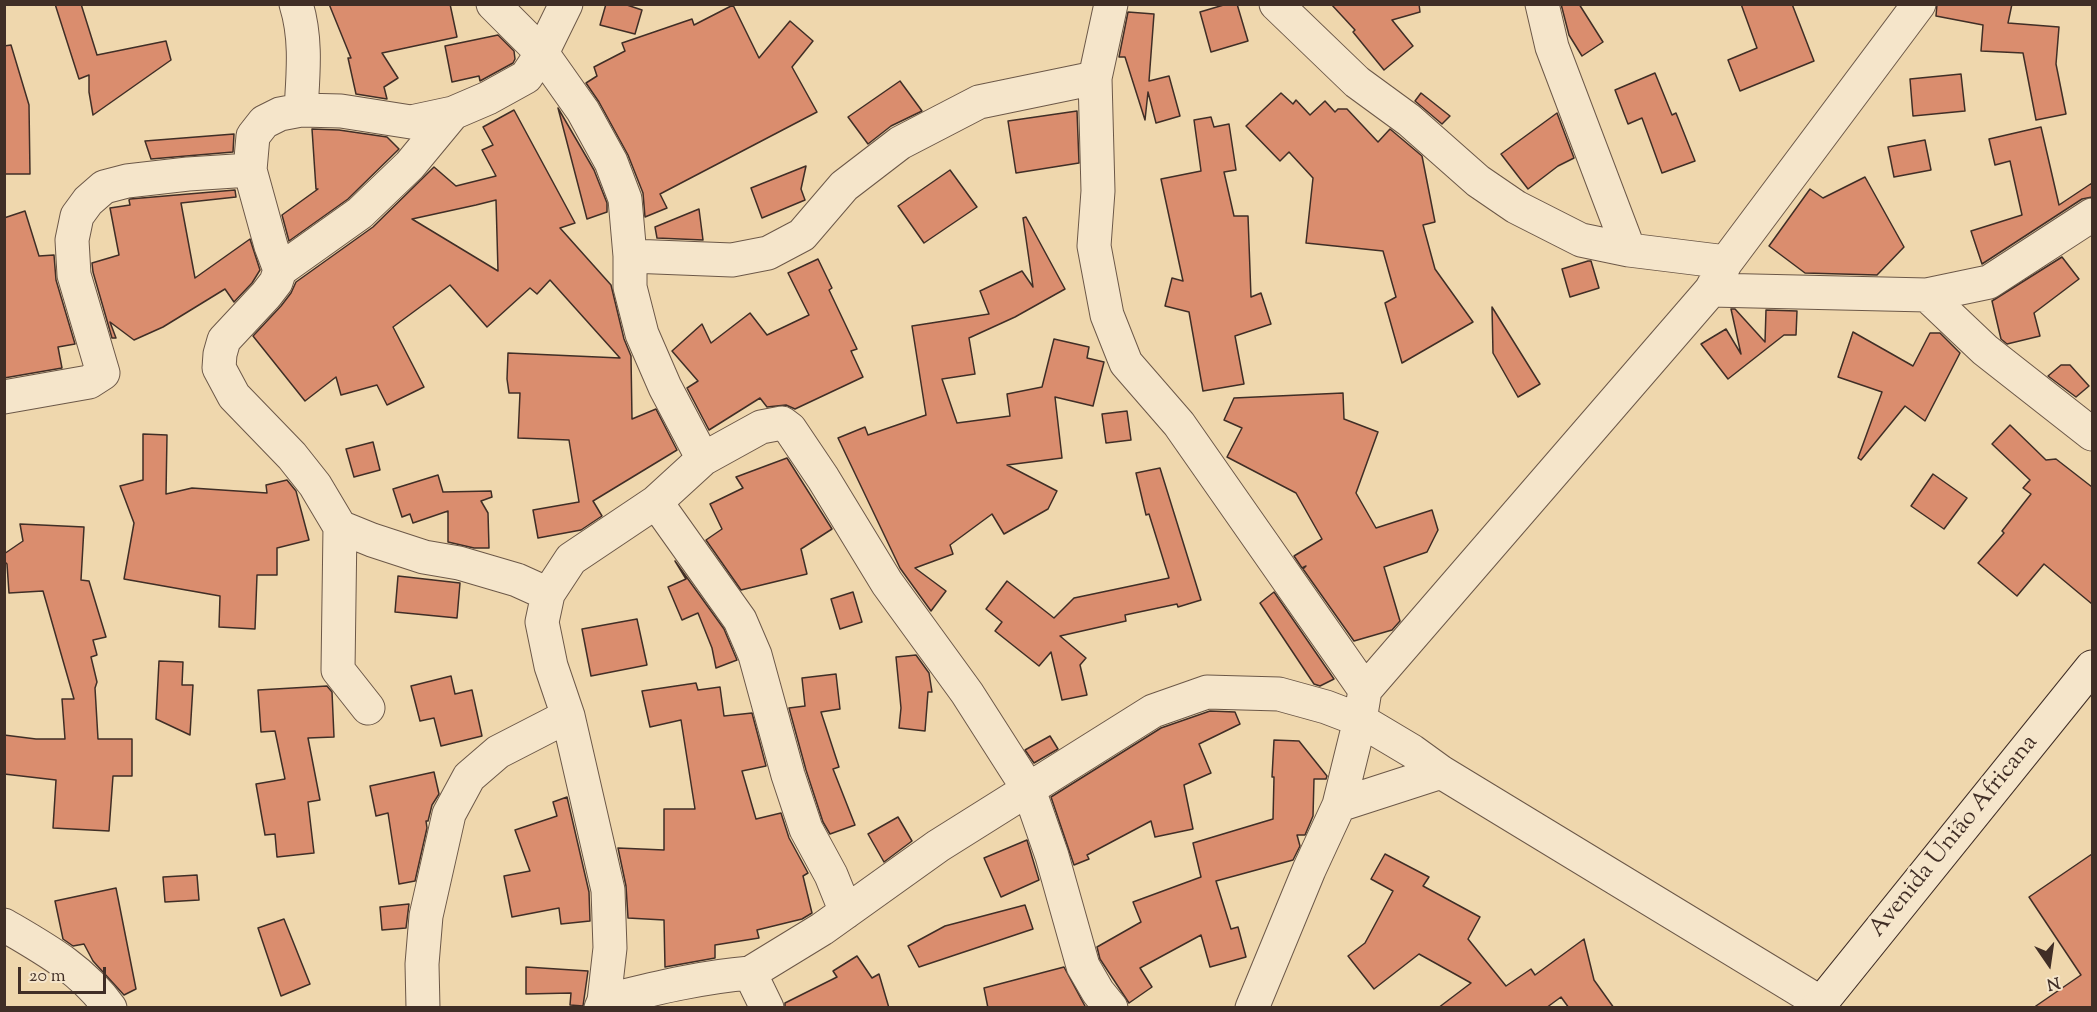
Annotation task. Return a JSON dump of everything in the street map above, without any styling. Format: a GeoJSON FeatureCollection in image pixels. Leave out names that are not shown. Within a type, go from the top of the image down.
{"type":"FeatureCollection","features":[{"type":"Feature","properties":{"kind":"street"},"geometry":{"type":"LineString","coordinates":[[296,4],[302,22],[304,56],[301,110]]}},
{"type":"Feature","properties":{"kind":"street"},"geometry":{"type":"LineString","coordinates":[[493,4],[542,53],[583,111],[611,162],[625,199],[630,286],[642,334],[665,387],[703,459]]}},
{"type":"Feature","properties":{"kind":"street"},"geometry":{"type":"LineString","coordinates":[[280,270],[250,170],[253,136],[264,122],[280,114],[301,110],[341,111],[411,123],[453,113],[488,98],[526,76],[542,53],[566,4]]}},
{"type":"Feature","properties":{"kind":"street"},"geometry":{"type":"LineString","coordinates":[[1112,4],[1095,78],[1098,191],[1094,246],[1107,315],[1126,363],[1179,424],[1363,705],[1412,751],[1441,772],[1819,1005]]}},
{"type":"Feature","properties":{"kind":"street"},"geometry":{"type":"LineString","coordinates":[[1276,4],[1357,82],[1409,120],[1478,181],[1516,207],[1581,240],[1629,250],[1718,276],[1927,295],[1989,282],[2092,215]]}},
{"type":"Feature","properties":{"kind":"street"},"geometry":{"type":"LineString","coordinates":[[1542,4],[1552,47],[1629,250]]}},
{"type":"Feature","properties":{"kind":"street"},"geometry":{"type":"LineString","coordinates":[[1252,1008],[1309,870],[1339,805],[1363,705],[1718,276],[1919,4]]}},
{"type":"Feature","properties":{"kind":"street"},"geometry":{"type":"LineString","coordinates":[[630,256],[732,260],[768,253],[802,235],[844,186],[900,143],[979,102],[1095,78]]}},
{"type":"Feature","properties":{"kind":"street"},"geometry":{"type":"LineString","coordinates":[[368,708],[338,670],[340,527],[315,485],[234,396],[219,368],[220,354],[224,340],[266,295],[276,282],[280,270],[360,213],[410,165],[453,113]]}},
{"type":"Feature","properties":{"kind":"street"},"geometry":{"type":"LineString","coordinates":[[4,397],[89,382],[103,373],[74,274],[72,240],[77,216],[88,201],[104,187],[127,181],[250,170]]}},
{"type":"Feature","properties":{"kind":"street"},"geometry":{"type":"LineString","coordinates":[[1927,295],[1985,350],[2092,434]]}},
{"type":"Feature","properties":{"kind":"street"},"geometry":{"type":"LineString","coordinates":[[1111,1008],[1098,992],[1083,966],[1052,856],[1029,790],[967,693],[887,583],[790,429],[782,423],[762,427],[703,459],[656,502],[571,560],[548,594],[542,622],[551,666],[568,716],[608,890],[610,948],[602,1004],[663,986],[704,978],[750,973],[822,929],[938,846],[1029,790],[1154,711],[1207,692],[1279,694],[1326,707],[1363,705]]}},
{"type":"Feature","properties":{"kind":"street"},"geometry":{"type":"LineString","coordinates":[[656,502],[740,620],[755,655],[788,775],[806,829],[831,875],[846,912]]}},
{"type":"Feature","properties":{"kind":"street"},"geometry":{"type":"LineString","coordinates":[[340,527],[424,557],[459,563],[517,580],[548,594]]}},
{"type":"Feature","properties":{"kind":"street","name":"Avenida União Africana"},"geometry":{"type":"LineString","coordinates":[[1819,1005],[2092,667]]}},
{"type":"Feature","properties":{"kind":"street"},"geometry":{"type":"LineString","coordinates":[[423,1008],[422,964],[426,916],[449,814],[469,777],[498,752],[568,716]]}},
{"type":"Feature","properties":{"kind":"street"},"geometry":{"type":"LineString","coordinates":[[1339,805],[1441,772]]}},
{"type":"Feature","properties":{"kind":"street"},"geometry":{"type":"LineString","coordinates":[[4,925],[58,956],[98,991],[110,1008]]}},
{"type":"Feature","properties":{"kind":"street"},"geometry":{"type":"LineString","coordinates":[[750,973],[767,1008]]}},
{"type":"Feature","properties":{"kind":"building"},"geometry":{"type":"Polygon","coordinates":[[[55,4],[81,4],[97,55],[166,41],[171,60],[93,115],[89,75],[79,79],[55,4]]]}},
{"type":"Feature","properties":{"kind":"building"},"geometry":{"type":"Polygon","coordinates":[[[329,4],[450,4],[457,37],[382,53],[398,78],[384,87],[387,99],[356,94],[348,58],[351,58],[329,4]]]}},
{"type":"Feature","properties":{"kind":"building"},"geometry":{"type":"Polygon","coordinates":[[[606,4],[624,4],[642,10],[635,34],[600,25],[606,4]]]}},
{"type":"Feature","properties":{"kind":"building"},"geometry":{"type":"Polygon","coordinates":[[[1227,4],[1237,4],[1248,41],[1211,52],[1200,12],[1227,4]]]}},
{"type":"Feature","properties":{"kind":"building"},"geometry":{"type":"Polygon","coordinates":[[[1331,4],[1419,4],[1420,12],[1392,20],[1413,46],[1384,70],[1353,32],[1355,30],[1331,4]]]}},
{"type":"Feature","properties":{"kind":"building"},"geometry":{"type":"Polygon","coordinates":[[[1561,4],[1579,4],[1603,42],[1582,56],[1569,35],[1561,4]]]}},
{"type":"Feature","properties":{"kind":"building"},"geometry":{"type":"Polygon","coordinates":[[[1741,4],[1792,4],[1814,61],[1740,91],[1728,60],[1757,48],[1741,4]]]}},
{"type":"Feature","properties":{"kind":"building"},"geometry":{"type":"Polygon","coordinates":[[[1937,4],[2012,4],[2008,23],[2059,27],[2056,64],[2066,114],[2036,120],[2023,53],[1981,51],[1983,25],[1936,16],[1937,4]]]}},
{"type":"Feature","properties":{"kind":"building"},"geometry":{"type":"Polygon","coordinates":[[[733,5],[759,58],[790,21],[813,41],[792,67],[817,112],[660,194],[667,208],[645,217],[643,193],[628,155],[586,83],[597,76],[594,67],[625,51],[622,43],[692,19],[694,25],[733,5]]]}},
{"type":"Feature","properties":{"kind":"building"},"geometry":{"type":"Polygon","coordinates":[[[1128,12],[1154,14],[1149,81],[1169,76],[1180,116],[1156,123],[1148,92],[1145,120],[1125,57],[1119,57],[1128,12]]]}},
{"type":"Feature","properties":{"kind":"building"},"geometry":{"type":"Polygon","coordinates":[[[498,35],[514,51],[513,63],[480,81],[479,76],[452,82],[445,46],[498,35]]]}},
{"type":"Feature","properties":{"kind":"building"},"geometry":{"type":"Polygon","coordinates":[[[11,45],[29,105],[30,174],[4,174],[4,46],[11,45]]]}},
{"type":"Feature","properties":{"kind":"building"},"geometry":{"type":"Polygon","coordinates":[[[1655,73],[1672,115],[1676,113],[1695,161],[1662,173],[1642,118],[1628,124],[1615,90],[1655,73]]]}},
{"type":"Feature","properties":{"kind":"building"},"geometry":{"type":"Polygon","coordinates":[[[1961,74],[1965,111],[1913,116],[1910,79],[1961,74]]]}},
{"type":"Feature","properties":{"kind":"building"},"geometry":{"type":"Polygon","coordinates":[[[900,81],[922,111],[891,126],[868,144],[848,117],[900,81]]]}},
{"type":"Feature","properties":{"kind":"building"},"geometry":{"type":"Polygon","coordinates":[[[1281,93],[1293,104],[1296,100],[1310,115],[1325,101],[1335,112],[1338,109],[1347,109],[1378,142],[1390,129],[1422,156],[1435,222],[1423,225],[1435,269],[1473,322],[1402,363],[1385,303],[1396,297],[1383,251],[1306,243],[1313,178],[1289,152],[1280,161],[1246,126],[1281,93]]]}},
{"type":"Feature","properties":{"kind":"building"},"geometry":{"type":"Polygon","coordinates":[[[1421,93],[1450,116],[1442,124],[1415,101],[1421,93]]]}},
{"type":"Feature","properties":{"kind":"building"},"geometry":{"type":"Polygon","coordinates":[[[558,108],[594,170],[607,203],[607,212],[587,219],[558,108]]]}},
{"type":"Feature","properties":{"kind":"building"},"geometry":{"type":"Polygon","coordinates":[[[514,110],[575,223],[560,228],[611,285],[624,339],[631,356],[632,419],[656,409],[677,450],[593,501],[602,516],[581,530],[538,538],[533,510],[579,502],[569,440],[518,438],[520,393],[509,393],[508,353],[620,358],[550,280],[537,294],[530,288],[487,327],[450,285],[393,327],[424,387],[387,405],[377,385],[341,395],[336,377],[305,401],[253,336],[281,306],[296,282],[373,227],[434,167],[456,186],[496,176],[482,150],[493,145],[483,127],[514,110]],[[496,200],[412,219],[498,271],[496,200]]]}},
{"type":"Feature","properties":{"kind":"building"},"geometry":{"type":"Polygon","coordinates":[[[1077,111],[1079,163],[1016,173],[1008,121],[1077,111]]]}},
{"type":"Feature","properties":{"kind":"building"},"geometry":{"type":"Polygon","coordinates":[[[1557,113],[1574,158],[1558,166],[1528,189],[1501,154],[1557,113]]]}},
{"type":"Feature","properties":{"kind":"building"},"geometry":{"type":"Polygon","coordinates":[[[1211,117],[1214,127],[1229,124],[1236,170],[1224,172],[1234,216],[1248,216],[1251,297],[1261,293],[1271,324],[1235,336],[1244,384],[1203,391],[1189,312],[1165,306],[1172,278],[1183,281],[1161,179],[1201,171],[1194,120],[1211,117]]]}},
{"type":"Feature","properties":{"kind":"building"},"geometry":{"type":"Polygon","coordinates":[[[2041,127],[2059,205],[2092,183],[2092,197],[2082,199],[1982,264],[1971,231],[2022,215],[2010,161],[1995,165],[1989,139],[2041,127]]]}},
{"type":"Feature","properties":{"kind":"building"},"geometry":{"type":"Polygon","coordinates":[[[312,129],[339,130],[387,137],[399,149],[348,199],[289,241],[282,215],[318,189],[316,189],[312,129]]]}},
{"type":"Feature","properties":{"kind":"building"},"geometry":{"type":"Polygon","coordinates":[[[234,134],[233,152],[151,159],[145,141],[234,134]]]}},
{"type":"Feature","properties":{"kind":"building"},"geometry":{"type":"Polygon","coordinates":[[[1925,140],[1931,170],[1894,177],[1888,147],[1925,140]]]}},
{"type":"Feature","properties":{"kind":"building"},"geometry":{"type":"Polygon","coordinates":[[[806,166],[801,189],[805,200],[762,218],[751,188],[806,166]]]}},
{"type":"Feature","properties":{"kind":"building"},"geometry":{"type":"Polygon","coordinates":[[[950,170],[977,207],[924,243],[898,206],[950,170]]]}},
{"type":"Feature","properties":{"kind":"building"},"geometry":{"type":"Polygon","coordinates":[[[1865,177],[1904,247],[1877,275],[1805,273],[1769,246],[1810,189],[1823,198],[1865,177]]]}},
{"type":"Feature","properties":{"kind":"building"},"geometry":{"type":"Polygon","coordinates":[[[235,190],[236,197],[181,203],[195,278],[250,239],[260,270],[252,283],[234,302],[225,289],[163,327],[134,340],[110,322],[116,338],[112,338],[92,263],[119,255],[110,208],[130,205],[130,199],[235,190]]]}},
{"type":"Feature","properties":{"kind":"building"},"geometry":{"type":"Polygon","coordinates":[[[699,209],[703,240],[657,238],[655,227],[699,209]]]}},
{"type":"Feature","properties":{"kind":"building"},"geometry":{"type":"Polygon","coordinates":[[[25,211],[39,256],[54,255],[56,280],[75,344],[58,347],[62,368],[4,378],[4,218],[25,211]]]}},
{"type":"Feature","properties":{"kind":"building"},"geometry":{"type":"Polygon","coordinates":[[[1026,217],[1065,289],[1015,317],[969,338],[975,374],[942,379],[957,423],[1010,416],[1007,394],[1042,387],[1054,339],[1089,347],[1087,358],[1104,362],[1093,406],[1055,397],[1062,458],[1007,465],[1057,491],[1048,509],[1004,534],[992,514],[950,545],[953,554],[915,568],[946,591],[931,611],[900,568],[838,438],[865,427],[868,435],[926,415],[912,326],[989,314],[980,291],[1022,271],[1033,287],[1023,218],[1026,217]]]}},
{"type":"Feature","properties":{"kind":"building"},"geometry":{"type":"Polygon","coordinates":[[[2062,257],[2079,279],[2034,313],[2040,336],[2007,344],[2001,339],[1992,301],[2062,257]]]}},
{"type":"Feature","properties":{"kind":"building"},"geometry":{"type":"Polygon","coordinates":[[[818,259],[832,288],[829,290],[857,349],[851,351],[863,377],[795,409],[786,405],[767,407],[760,398],[709,430],[687,388],[698,381],[672,351],[702,324],[711,343],[750,313],[767,335],[809,315],[788,273],[818,259]]]}},
{"type":"Feature","properties":{"kind":"building"},"geometry":{"type":"Polygon","coordinates":[[[1591,261],[1599,288],[1570,297],[1562,269],[1591,261]]]}},
{"type":"Feature","properties":{"kind":"building"},"geometry":{"type":"Polygon","coordinates":[[[1492,307],[1540,384],[1518,397],[1493,353],[1492,307]]]}},
{"type":"Feature","properties":{"kind":"building"},"geometry":{"type":"Polygon","coordinates":[[[1731,309],[1735,309],[1765,342],[1766,310],[1797,311],[1796,335],[1784,335],[1728,379],[1701,344],[1726,329],[1741,354],[1731,309]]]}},
{"type":"Feature","properties":{"kind":"building"},"geometry":{"type":"Polygon","coordinates":[[[1853,332],[1913,366],[1930,333],[1940,333],[1960,353],[1925,421],[1905,406],[1861,460],[1858,458],[1882,392],[1838,377],[1853,332]]]}},
{"type":"Feature","properties":{"kind":"building"},"geometry":{"type":"Polygon","coordinates":[[[2061,365],[2070,365],[2089,386],[2076,397],[2048,376],[2061,365]]]}},
{"type":"Feature","properties":{"kind":"building"},"geometry":{"type":"Polygon","coordinates":[[[1343,393],[1344,419],[1378,432],[1356,493],[1376,528],[1432,510],[1438,530],[1427,552],[1384,567],[1400,621],[1392,630],[1354,641],[1303,569],[1306,566],[1302,568],[1294,556],[1322,539],[1296,493],[1227,457],[1242,428],[1224,420],[1234,398],[1343,393]]]}},
{"type":"Feature","properties":{"kind":"building"},"geometry":{"type":"Polygon","coordinates":[[[1127,411],[1131,440],[1106,443],[1102,414],[1127,411]]]}},
{"type":"Feature","properties":{"kind":"building"},"geometry":{"type":"Polygon","coordinates":[[[2010,425],[2046,460],[2056,459],[2092,487],[2092,604],[2044,564],[2017,596],[1978,563],[2004,533],[2002,531],[2031,494],[2023,488],[2030,480],[1992,444],[2010,425]]]}},
{"type":"Feature","properties":{"kind":"building"},"geometry":{"type":"Polygon","coordinates":[[[143,434],[167,435],[166,494],[192,488],[267,493],[266,485],[287,480],[296,491],[309,540],[277,548],[277,575],[257,575],[255,629],[219,627],[220,596],[124,579],[134,523],[120,486],[143,480],[143,434]]]}},
{"type":"Feature","properties":{"kind":"building"},"geometry":{"type":"Polygon","coordinates":[[[373,442],[380,470],[354,477],[346,449],[373,442]]]}},
{"type":"Feature","properties":{"kind":"building"},"geometry":{"type":"Polygon","coordinates":[[[787,458],[832,529],[801,549],[807,574],[741,590],[706,540],[722,529],[710,504],[743,488],[736,477],[787,458]]]}},
{"type":"Feature","properties":{"kind":"building"},"geometry":{"type":"Polygon","coordinates":[[[1160,468],[1201,600],[1178,607],[1177,604],[1125,615],[1126,621],[1060,636],[1086,658],[1080,665],[1087,695],[1062,700],[1051,652],[1039,666],[995,631],[1002,622],[986,609],[1007,581],[1054,618],[1074,598],[1169,578],[1149,514],[1146,515],[1136,473],[1160,468]]]}},
{"type":"Feature","properties":{"kind":"building"},"geometry":{"type":"Polygon","coordinates":[[[1933,474],[1967,498],[1944,529],[1911,506],[1933,474]]]}},
{"type":"Feature","properties":{"kind":"building"},"geometry":{"type":"Polygon","coordinates":[[[438,475],[443,492],[491,491],[492,497],[481,501],[488,513],[489,548],[474,548],[448,542],[448,511],[413,523],[410,514],[402,517],[393,489],[438,475]]]}},
{"type":"Feature","properties":{"kind":"building"},"geometry":{"type":"Polygon","coordinates":[[[20,524],[84,527],[81,580],[89,581],[106,637],[93,640],[97,655],[91,657],[97,682],[95,688],[98,739],[132,739],[132,776],[113,776],[109,831],[53,828],[56,780],[4,774],[4,735],[36,739],[65,739],[62,699],[74,699],[43,591],[9,593],[4,554],[23,541],[20,524]]]}},
{"type":"Feature","properties":{"kind":"building"},"geometry":{"type":"Polygon","coordinates":[[[675,561],[724,629],[737,660],[716,668],[712,648],[698,613],[682,620],[668,587],[686,579],[675,561]]]}},
{"type":"Feature","properties":{"kind":"building"},"geometry":{"type":"Polygon","coordinates":[[[398,576],[460,583],[457,618],[395,612],[398,576]]]}},
{"type":"Feature","properties":{"kind":"building"},"geometry":{"type":"Polygon","coordinates":[[[853,592],[862,622],[840,629],[831,599],[853,592]]]}},
{"type":"Feature","properties":{"kind":"building"},"geometry":{"type":"Polygon","coordinates":[[[1274,592],[1334,679],[1320,686],[1314,684],[1260,603],[1274,592]]]}},
{"type":"Feature","properties":{"kind":"building"},"geometry":{"type":"Polygon","coordinates":[[[637,619],[647,665],[591,676],[582,629],[637,619]]]}},
{"type":"Feature","properties":{"kind":"building"},"geometry":{"type":"Polygon","coordinates":[[[916,655],[929,673],[932,692],[928,692],[925,731],[899,728],[901,708],[896,657],[916,655]]]}},
{"type":"Feature","properties":{"kind":"building"},"geometry":{"type":"Polygon","coordinates":[[[159,661],[183,662],[182,685],[193,685],[190,735],[156,719],[159,661]]]}},
{"type":"Feature","properties":{"kind":"building"},"geometry":{"type":"Polygon","coordinates":[[[836,674],[840,709],[821,712],[839,767],[833,769],[855,825],[830,834],[823,822],[806,770],[789,708],[805,706],[802,678],[836,674]]]}},
{"type":"Feature","properties":{"kind":"building"},"geometry":{"type":"Polygon","coordinates":[[[451,676],[455,694],[472,690],[482,736],[441,746],[434,718],[420,721],[411,686],[451,676]]]}},
{"type":"Feature","properties":{"kind":"building"},"geometry":{"type":"Polygon","coordinates":[[[696,683],[698,690],[720,687],[724,716],[752,713],[766,766],[742,771],[756,819],[781,813],[789,838],[808,873],[803,876],[812,913],[802,919],[757,930],[759,938],[715,945],[715,958],[665,967],[664,920],[628,918],[626,886],[618,848],[664,850],[664,809],[695,809],[681,720],[650,727],[642,691],[696,683]]]}},
{"type":"Feature","properties":{"kind":"building"},"geometry":{"type":"Polygon","coordinates":[[[327,686],[332,692],[334,737],[308,738],[320,800],[308,802],[314,853],[277,857],[275,834],[265,835],[256,784],[285,779],[275,731],[261,732],[258,690],[327,686]]]}},
{"type":"Feature","properties":{"kind":"building"},"geometry":{"type":"Polygon","coordinates":[[[1210,711],[1235,712],[1240,724],[1199,744],[1211,773],[1184,785],[1193,829],[1155,837],[1151,821],[1087,855],[1089,859],[1074,865],[1051,797],[1161,728],[1210,711]]]}},
{"type":"Feature","properties":{"kind":"building"},"geometry":{"type":"Polygon","coordinates":[[[1050,736],[1058,749],[1034,763],[1025,750],[1050,736]]]}},
{"type":"Feature","properties":{"kind":"building"},"geometry":{"type":"Polygon","coordinates":[[[1274,740],[1299,741],[1327,776],[1326,779],[1314,779],[1313,816],[1305,835],[1297,835],[1300,846],[1293,860],[1216,881],[1231,929],[1238,927],[1246,957],[1210,967],[1201,935],[1140,968],[1152,987],[1129,1003],[1100,959],[1097,947],[1141,922],[1133,902],[1201,877],[1193,843],[1273,819],[1274,740]]]}},
{"type":"Feature","properties":{"kind":"building"},"geometry":{"type":"Polygon","coordinates":[[[434,772],[439,794],[432,805],[428,821],[426,821],[427,828],[415,881],[399,884],[388,813],[376,816],[370,786],[434,772]]]}},
{"type":"Feature","properties":{"kind":"building"},"geometry":{"type":"Polygon","coordinates":[[[567,797],[589,892],[590,921],[561,924],[559,908],[512,917],[504,876],[530,871],[515,830],[557,816],[553,802],[567,797]]]}},
{"type":"Feature","properties":{"kind":"building"},"geometry":{"type":"Polygon","coordinates":[[[898,817],[912,841],[884,862],[868,834],[898,817]]]}},
{"type":"Feature","properties":{"kind":"building"},"geometry":{"type":"Polygon","coordinates":[[[1027,840],[1039,880],[1001,897],[984,858],[1027,840]]]}},
{"type":"Feature","properties":{"kind":"building"},"geometry":{"type":"Polygon","coordinates":[[[1385,854],[1429,877],[1423,886],[1480,917],[1468,939],[1506,986],[1531,969],[1535,975],[1584,939],[1594,980],[1614,1008],[1569,1008],[1561,997],[1546,1008],[1438,1008],[1471,983],[1419,954],[1374,989],[1348,956],[1365,943],[1393,891],[1371,879],[1385,854]]]}},
{"type":"Feature","properties":{"kind":"building"},"geometry":{"type":"Polygon","coordinates":[[[2092,854],[2092,1008],[2033,1008],[2081,975],[2029,897],[2092,854]]]}},
{"type":"Feature","properties":{"kind":"building"},"geometry":{"type":"Polygon","coordinates":[[[197,875],[199,900],[165,902],[163,877],[197,875]]]}},
{"type":"Feature","properties":{"kind":"building"},"geometry":{"type":"Polygon","coordinates":[[[116,888],[136,989],[124,995],[93,961],[84,944],[73,946],[63,939],[55,901],[116,888]]]}},
{"type":"Feature","properties":{"kind":"building"},"geometry":{"type":"Polygon","coordinates":[[[409,904],[406,928],[382,930],[380,907],[409,904]]]}},
{"type":"Feature","properties":{"kind":"building"},"geometry":{"type":"Polygon","coordinates":[[[1025,905],[1033,929],[919,967],[908,946],[945,926],[1025,905]]]}},
{"type":"Feature","properties":{"kind":"building"},"geometry":{"type":"Polygon","coordinates":[[[284,919],[310,984],[281,996],[258,928],[284,919]]]}},
{"type":"Feature","properties":{"kind":"building"},"geometry":{"type":"Polygon","coordinates":[[[857,956],[872,978],[879,974],[889,1008],[785,1008],[785,1003],[837,977],[833,971],[857,956]]]}},
{"type":"Feature","properties":{"kind":"building"},"geometry":{"type":"Polygon","coordinates":[[[526,967],[588,971],[583,1006],[570,1005],[571,993],[526,994],[526,967]]]}},
{"type":"Feature","properties":{"kind":"building"},"geometry":{"type":"Polygon","coordinates":[[[1064,967],[1086,1008],[988,1008],[984,988],[1064,967]]]}}]}
